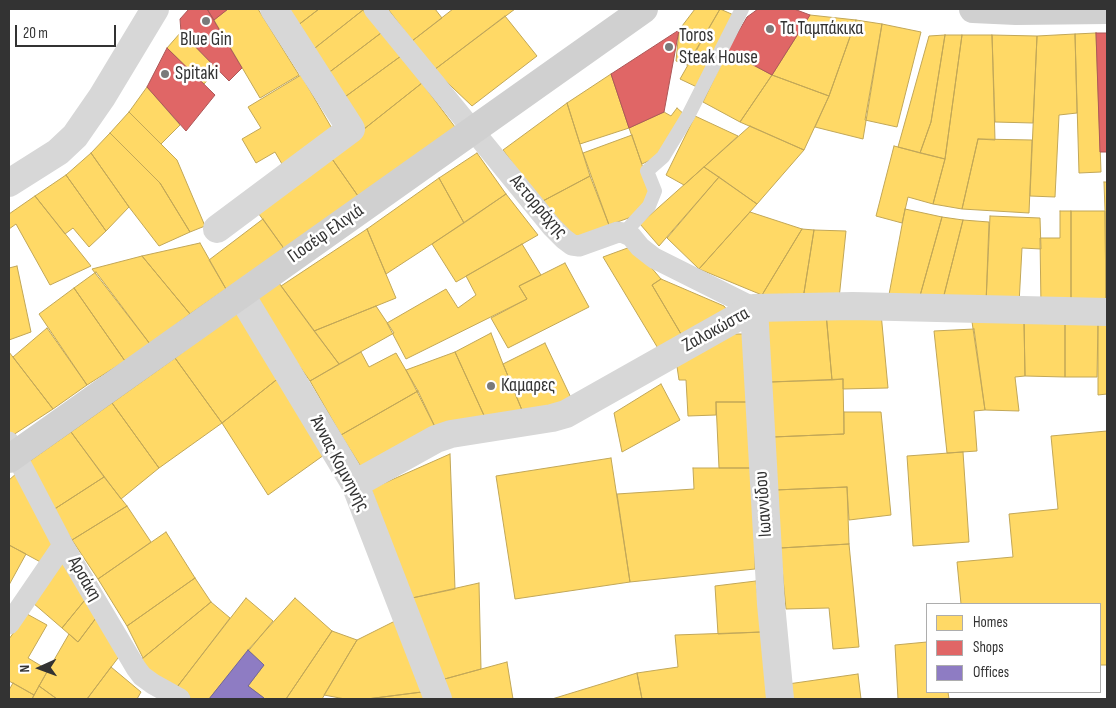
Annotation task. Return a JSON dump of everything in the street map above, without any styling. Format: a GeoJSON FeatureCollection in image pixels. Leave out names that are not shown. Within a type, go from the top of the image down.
{"type":"FeatureCollection","features":[{"type":"Feature","properties":{"kind":"main road","name":"Γιοσέφ Ελιγιά"},"geometry":{"type":"LineString","coordinates":[[11,451],[241,294],[644,9]]}},
{"type":"Feature","properties":{"kind":"main road"},"geometry":{"type":"LineString","coordinates":[[974,9],[1016,11],[1107,10]]}},
{"type":"Feature","properties":{"kind":"street"},"geometry":{"type":"LineString","coordinates":[[9,183],[58,152],[75,136],[102,97],[155,9]]}},
{"type":"Feature","properties":{"kind":"street"},"geometry":{"type":"LineString","coordinates":[[217,229],[351,129],[274,9]]}},
{"type":"Feature","properties":{"kind":"street","name":"Αετορράχης"},"geometry":{"type":"LineString","coordinates":[[374,9],[552,227],[572,245],[579,246],[618,232],[624,233]]}},
{"type":"Feature","properties":{"kind":"street"},"geometry":{"type":"LineString","coordinates":[[624,233],[631,236],[640,247],[654,258],[754,308]]}},
{"type":"Feature","properties":{"kind":"street","name":"Άννας Κομνηνής"},"geometry":{"type":"LineString","coordinates":[[241,294],[354,484],[438,699]]}},
{"type":"Feature","properties":{"kind":"street","name":"Ζαλοκώστα"},"geometry":{"type":"LineString","coordinates":[[354,484],[436,439],[451,434],[552,418],[566,414],[754,308],[853,306],[1107,312]]}},
{"type":"Feature","properties":{"kind":"street","name":"Ιωαννίδου"},"geometry":{"type":"LineString","coordinates":[[754,308],[771,604],[780,699]]}},
{"type":"Feature","properties":{"kind":"street","name":"Αρσάκη"},"geometry":{"type":"LineString","coordinates":[[11,451],[136,668],[142,676],[180,699]]}},
{"type":"Feature","properties":{"kind":"street"},"geometry":{"type":"LineString","coordinates":[[9,624],[64,545]]}},
{"type":"Feature","properties":{"kind":"lane"},"geometry":{"type":"LineString","coordinates":[[624,233],[649,206],[655,191],[647,171],[663,157],[688,116],[742,9]]}},
{"type":"Feature","properties":{"kind":"building: Homes"},"geometry":{"type":"Polygon","coordinates":[[[228,9],[258,9],[299,75],[260,98],[214,20],[228,9]]]}},
{"type":"Feature","properties":{"kind":"building: Homes"},"geometry":{"type":"Polygon","coordinates":[[[278,9],[319,9],[293,29],[278,9]]]}},
{"type":"Feature","properties":{"kind":"building: Homes"},"geometry":{"type":"Polygon","coordinates":[[[319,9],[363,10],[310,52],[293,29],[319,9]]]}},
{"type":"Feature","properties":{"kind":"building: Homes"},"geometry":{"type":"Polygon","coordinates":[[[388,9],[435,9],[442,18],[412,41],[388,9]]]}},
{"type":"Feature","properties":{"kind":"building: Homes"},"geometry":{"type":"Polygon","coordinates":[[[453,9],[515,9],[434,70],[412,41],[453,9]]]}},
{"type":"Feature","properties":{"kind":"building: Homes"},"geometry":{"type":"Polygon","coordinates":[[[695,9],[720,9],[687,65],[676,61],[679,30],[695,9]]]}},
{"type":"Feature","properties":{"kind":"building: Homes"},"geometry":{"type":"Polygon","coordinates":[[[720,9],[736,16],[699,88],[680,79],[720,9]]]}},
{"type":"Feature","properties":{"kind":"building: Homes"},"geometry":{"type":"Polygon","coordinates":[[[363,10],[381,33],[323,77],[306,55],[363,10]]]}},
{"type":"Feature","properties":{"kind":"building: Homes"},"geometry":{"type":"Polygon","coordinates":[[[810,15],[856,20],[829,96],[772,75],[810,15]]]}},
{"type":"Feature","properties":{"kind":"building: Homes"},"geometry":{"type":"Polygon","coordinates":[[[505,16],[537,56],[472,106],[434,70],[505,16]]]}},
{"type":"Feature","properties":{"kind":"building: Homes"},"geometry":{"type":"Polygon","coordinates":[[[856,20],[882,24],[863,139],[815,127],[829,96],[856,20]]]}},
{"type":"Feature","properties":{"kind":"building: Homes"},"geometry":{"type":"Polygon","coordinates":[[[882,24],[921,32],[897,127],[865,120],[882,24]]]}},
{"type":"Feature","properties":{"kind":"building: Homes"},"geometry":{"type":"Polygon","coordinates":[[[181,32],[217,69],[204,84],[167,48],[181,32]]]}},
{"type":"Feature","properties":{"kind":"building: Homes"},"geometry":{"type":"Polygon","coordinates":[[[381,33],[401,56],[338,102],[323,77],[381,33]]]}},
{"type":"Feature","properties":{"kind":"building: Homes"},"geometry":{"type":"Polygon","coordinates":[[[1096,33],[1101,172],[1079,173],[1075,34],[1096,33]]]}},
{"type":"Feature","properties":{"kind":"building: Homes"},"geometry":{"type":"Polygon","coordinates":[[[1075,34],[1077,113],[1059,115],[1055,197],[1030,196],[1037,36],[1075,34]]]}},
{"type":"Feature","properties":{"kind":"building: Homes"},"geometry":{"type":"Polygon","coordinates":[[[945,35],[931,122],[920,153],[898,147],[929,36],[945,35]]]}},
{"type":"Feature","properties":{"kind":"building: Homes"},"geometry":{"type":"Polygon","coordinates":[[[945,35],[962,35],[945,159],[920,153],[931,122],[945,35]]]}},
{"type":"Feature","properties":{"kind":"building: Homes"},"geometry":{"type":"Polygon","coordinates":[[[962,35],[992,35],[995,140],[978,139],[962,209],[933,204],[945,159],[962,35]]]}},
{"type":"Feature","properties":{"kind":"building: Homes"},"geometry":{"type":"Polygon","coordinates":[[[992,35],[1037,36],[1033,123],[995,122],[992,35]]]}},
{"type":"Feature","properties":{"kind":"building: Homes"},"geometry":{"type":"Polygon","coordinates":[[[727,51],[772,75],[740,122],[703,102],[727,51]]]}},
{"type":"Feature","properties":{"kind":"building: Homes"},"geometry":{"type":"Polygon","coordinates":[[[401,56],[422,83],[359,133],[338,102],[401,56]]]}},
{"type":"Feature","properties":{"kind":"building: Homes"},"geometry":{"type":"Polygon","coordinates":[[[611,74],[629,128],[580,144],[567,103],[611,74]]]}},
{"type":"Feature","properties":{"kind":"building: Homes"},"geometry":{"type":"Polygon","coordinates":[[[301,75],[334,132],[282,164],[275,152],[256,163],[242,139],[261,128],[248,107],[301,75]]]}},
{"type":"Feature","properties":{"kind":"building: Homes"},"geometry":{"type":"Polygon","coordinates":[[[772,75],[829,96],[804,150],[740,122],[772,75]]]}},
{"type":"Feature","properties":{"kind":"building: Homes"},"geometry":{"type":"Polygon","coordinates":[[[422,83],[458,131],[358,196],[330,156],[422,83]]]}},
{"type":"Feature","properties":{"kind":"building: Homes"},"geometry":{"type":"Polygon","coordinates":[[[147,87],[180,125],[161,144],[129,112],[147,87]]]}},
{"type":"Feature","properties":{"kind":"building: Homes"},"geometry":{"type":"Polygon","coordinates":[[[567,103],[590,176],[541,202],[503,150],[567,103]]]}},
{"type":"Feature","properties":{"kind":"building: Homes"},"geometry":{"type":"Polygon","coordinates":[[[677,108],[685,115],[659,156],[642,164],[629,128],[664,112],[671,116],[677,108]]]}},
{"type":"Feature","properties":{"kind":"building: Homes"},"geometry":{"type":"Polygon","coordinates":[[[129,112],[177,160],[205,226],[190,232],[160,183],[110,133],[129,112]]]}},
{"type":"Feature","properties":{"kind":"building: Homes"},"geometry":{"type":"Polygon","coordinates":[[[695,116],[738,136],[684,185],[666,175],[695,116]]]}},
{"type":"Feature","properties":{"kind":"building: Homes"},"geometry":{"type":"Polygon","coordinates":[[[750,126],[804,150],[757,204],[704,167],[750,126]]]}},
{"type":"Feature","properties":{"kind":"building: Homes"},"geometry":{"type":"Polygon","coordinates":[[[110,133],[160,183],[190,232],[159,246],[91,153],[110,133]]]}},
{"type":"Feature","properties":{"kind":"building: Homes"},"geometry":{"type":"Polygon","coordinates":[[[632,135],[651,192],[637,215],[609,225],[583,153],[632,135]]]}},
{"type":"Feature","properties":{"kind":"building: Homes"},"geometry":{"type":"Polygon","coordinates":[[[978,139],[1032,140],[1029,213],[962,209],[978,139]]]}},
{"type":"Feature","properties":{"kind":"building: Homes"},"geometry":{"type":"Polygon","coordinates":[[[894,146],[945,159],[933,204],[908,197],[902,223],[876,216],[894,146]]]}},
{"type":"Feature","properties":{"kind":"building: Homes"},"geometry":{"type":"Polygon","coordinates":[[[91,153],[129,207],[106,231],[66,175],[91,153]]]}},
{"type":"Feature","properties":{"kind":"building: Homes"},"geometry":{"type":"Polygon","coordinates":[[[477,153],[506,194],[464,223],[439,178],[477,153]]]}},
{"type":"Feature","properties":{"kind":"building: Homes"},"geometry":{"type":"Polygon","coordinates":[[[330,156],[358,196],[285,250],[256,210],[330,156]]]}},
{"type":"Feature","properties":{"kind":"building: Homes"},"geometry":{"type":"Polygon","coordinates":[[[704,167],[719,177],[659,246],[640,224],[704,167]]]}},
{"type":"Feature","properties":{"kind":"building: Homes"},"geometry":{"type":"Polygon","coordinates":[[[66,175],[106,231],[89,247],[73,228],[65,234],[35,196],[66,175]]]}},
{"type":"Feature","properties":{"kind":"building: Homes"},"geometry":{"type":"Polygon","coordinates":[[[590,176],[609,225],[575,240],[541,202],[590,176]]]}},
{"type":"Feature","properties":{"kind":"building: Homes"},"geometry":{"type":"Polygon","coordinates":[[[719,177],[757,204],[699,269],[667,238],[719,177]]]}},
{"type":"Feature","properties":{"kind":"building: Homes"},"geometry":{"type":"Polygon","coordinates":[[[439,178],[464,223],[386,274],[367,229],[439,178]]]}},
{"type":"Feature","properties":{"kind":"building: Homes"},"geometry":{"type":"Polygon","coordinates":[[[1104,182],[1107,182],[1106,308],[1105,211],[1104,182]]]}},
{"type":"Feature","properties":{"kind":"building: Homes"},"geometry":{"type":"Polygon","coordinates":[[[506,194],[538,235],[456,282],[432,244],[506,194]]]}},
{"type":"Feature","properties":{"kind":"building: Homes"},"geometry":{"type":"Polygon","coordinates":[[[35,196],[91,266],[50,285],[16,224],[9,229],[9,214],[35,196]]]}},
{"type":"Feature","properties":{"kind":"building: Homes"},"geometry":{"type":"Polygon","coordinates":[[[905,209],[942,217],[918,303],[888,300],[905,209]]]}},
{"type":"Feature","properties":{"kind":"building: Homes"},"geometry":{"type":"Polygon","coordinates":[[[1060,211],[1071,211],[1071,306],[1041,306],[1040,238],[1060,238],[1060,211]]]}},
{"type":"Feature","properties":{"kind":"building: Homes"},"geometry":{"type":"Polygon","coordinates":[[[1071,211],[1105,211],[1106,308],[1071,306],[1071,211]]]}},
{"type":"Feature","properties":{"kind":"building: Homes"},"geometry":{"type":"Polygon","coordinates":[[[750,212],[802,229],[762,295],[699,269],[750,212]]]}},
{"type":"Feature","properties":{"kind":"building: Homes"},"geometry":{"type":"Polygon","coordinates":[[[990,216],[1040,218],[1041,249],[1022,248],[1019,304],[986,303],[990,216]]]}},
{"type":"Feature","properties":{"kind":"building: Homes"},"geometry":{"type":"Polygon","coordinates":[[[942,217],[963,220],[942,303],[918,303],[942,217]]]}},
{"type":"Feature","properties":{"kind":"building: Homes"},"geometry":{"type":"Polygon","coordinates":[[[263,219],[285,250],[226,289],[209,260],[263,219]]]}},
{"type":"Feature","properties":{"kind":"building: Homes"},"geometry":{"type":"Polygon","coordinates":[[[963,220],[989,222],[986,303],[942,303],[963,220]]]}},
{"type":"Feature","properties":{"kind":"building: Homes"},"geometry":{"type":"Polygon","coordinates":[[[367,229],[396,298],[314,331],[281,286],[367,229]]]}},
{"type":"Feature","properties":{"kind":"building: Homes"},"geometry":{"type":"Polygon","coordinates":[[[802,229],[814,230],[803,299],[762,295],[802,229]]]}},
{"type":"Feature","properties":{"kind":"building: Homes"},"geometry":{"type":"Polygon","coordinates":[[[814,230],[846,231],[839,299],[803,299],[814,230]]]}},
{"type":"Feature","properties":{"kind":"building: Homes"},"geometry":{"type":"Polygon","coordinates":[[[200,243],[226,289],[190,314],[142,256],[200,243]]]}},
{"type":"Feature","properties":{"kind":"building: Homes"},"geometry":{"type":"Polygon","coordinates":[[[522,244],[541,275],[519,286],[527,299],[406,359],[387,323],[446,289],[458,308],[476,295],[466,276],[522,244]]]}},
{"type":"Feature","properties":{"kind":"building: Homes"},"geometry":{"type":"Polygon","coordinates":[[[633,246],[661,279],[652,285],[684,339],[662,355],[603,257],[633,246]]]}},
{"type":"Feature","properties":{"kind":"building: Homes"},"geometry":{"type":"Polygon","coordinates":[[[142,256],[190,314],[150,344],[92,269],[142,256]]]}},
{"type":"Feature","properties":{"kind":"building: Homes"},"geometry":{"type":"Polygon","coordinates":[[[565,263],[589,307],[508,348],[491,318],[527,299],[519,286],[565,263]]]}},
{"type":"Feature","properties":{"kind":"building: Homes"},"geometry":{"type":"Polygon","coordinates":[[[17,266],[31,332],[9,340],[9,268],[17,266]]]}},
{"type":"Feature","properties":{"kind":"building: Homes"},"geometry":{"type":"Polygon","coordinates":[[[96,272],[150,344],[125,361],[74,288],[96,272]]]}},
{"type":"Feature","properties":{"kind":"building: Homes"},"geometry":{"type":"Polygon","coordinates":[[[276,279],[339,364],[310,381],[250,297],[276,279]]]}},
{"type":"Feature","properties":{"kind":"building: Homes"},"geometry":{"type":"Polygon","coordinates":[[[661,279],[724,306],[731,315],[684,339],[652,285],[661,279]]]}},
{"type":"Feature","properties":{"kind":"building: Homes"},"geometry":{"type":"Polygon","coordinates":[[[74,288],[125,361],[87,385],[39,314],[74,288]]]}},
{"type":"Feature","properties":{"kind":"building: Homes"},"geometry":{"type":"Polygon","coordinates":[[[376,306],[394,333],[339,364],[314,331],[376,306]]]}},
{"type":"Feature","properties":{"kind":"building: Homes"},"geometry":{"type":"Polygon","coordinates":[[[237,311],[280,377],[222,423],[175,358],[237,311]]]}},
{"type":"Feature","properties":{"kind":"building: Homes"},"geometry":{"type":"Polygon","coordinates":[[[826,313],[832,380],[770,382],[760,315],[826,313]]]}},
{"type":"Feature","properties":{"kind":"building: Homes"},"geometry":{"type":"Polygon","coordinates":[[[826,313],[881,313],[888,388],[843,389],[843,379],[832,380],[826,313]]]}},
{"type":"Feature","properties":{"kind":"building: Homes"},"geometry":{"type":"Polygon","coordinates":[[[971,315],[1024,320],[1025,376],[1015,377],[1019,411],[985,410],[971,315]]]}},
{"type":"Feature","properties":{"kind":"building: Homes"},"geometry":{"type":"Polygon","coordinates":[[[1065,319],[1065,377],[1025,376],[1024,320],[1065,319]]]}},
{"type":"Feature","properties":{"kind":"building: Homes"},"geometry":{"type":"Polygon","coordinates":[[[1065,319],[1098,320],[1097,377],[1065,377],[1065,319]]]}},
{"type":"Feature","properties":{"kind":"building: Homes"},"geometry":{"type":"Polygon","coordinates":[[[1098,320],[1107,320],[1107,394],[1098,395],[1098,320]]]}},
{"type":"Feature","properties":{"kind":"building: Homes"},"geometry":{"type":"Polygon","coordinates":[[[47,328],[87,385],[53,409],[13,357],[47,328]]]}},
{"type":"Feature","properties":{"kind":"building: Homes"},"geometry":{"type":"Polygon","coordinates":[[[974,329],[985,410],[974,411],[977,451],[947,453],[934,331],[974,329]]]}},
{"type":"Feature","properties":{"kind":"building: Homes"},"geometry":{"type":"Polygon","coordinates":[[[491,333],[524,415],[487,422],[455,352],[491,333]]]}},
{"type":"Feature","properties":{"kind":"building: Homes"},"geometry":{"type":"Polygon","coordinates":[[[717,334],[749,334],[750,402],[716,402],[716,415],[688,416],[686,380],[679,380],[676,360],[717,334]]]}},
{"type":"Feature","properties":{"kind":"building: Homes"},"geometry":{"type":"Polygon","coordinates":[[[545,343],[573,402],[524,415],[503,364],[545,343]]]}},
{"type":"Feature","properties":{"kind":"building: Homes"},"geometry":{"type":"Polygon","coordinates":[[[9,352],[53,409],[10,437],[9,433],[9,352]]]}},
{"type":"Feature","properties":{"kind":"building: Homes"},"geometry":{"type":"Polygon","coordinates":[[[361,352],[369,367],[396,353],[418,391],[341,435],[310,381],[361,352]]]}},
{"type":"Feature","properties":{"kind":"building: Homes"},"geometry":{"type":"Polygon","coordinates":[[[455,352],[487,422],[437,431],[406,370],[455,352]]]}},
{"type":"Feature","properties":{"kind":"building: Homes"},"geometry":{"type":"Polygon","coordinates":[[[175,358],[222,423],[159,468],[112,403],[175,358]]]}},
{"type":"Feature","properties":{"kind":"building: Homes"},"geometry":{"type":"Polygon","coordinates":[[[280,377],[331,450],[268,495],[222,423],[280,377]]]}},
{"type":"Feature","properties":{"kind":"building: Homes"},"geometry":{"type":"Polygon","coordinates":[[[843,379],[844,434],[773,437],[770,382],[843,379]]]}},
{"type":"Feature","properties":{"kind":"building: Homes"},"geometry":{"type":"Polygon","coordinates":[[[661,384],[680,420],[622,452],[614,413],[661,384]]]}},
{"type":"Feature","properties":{"kind":"building: Homes"},"geometry":{"type":"Polygon","coordinates":[[[418,391],[437,431],[363,470],[341,435],[418,391]]]}},
{"type":"Feature","properties":{"kind":"building: Homes"},"geometry":{"type":"Polygon","coordinates":[[[716,402],[750,402],[754,468],[719,468],[716,402]]]}},
{"type":"Feature","properties":{"kind":"building: Homes"},"geometry":{"type":"Polygon","coordinates":[[[112,403],[159,468],[121,499],[71,432],[112,403]]]}},
{"type":"Feature","properties":{"kind":"building: Homes"},"geometry":{"type":"Polygon","coordinates":[[[844,412],[881,412],[891,515],[849,520],[847,487],[775,490],[773,437],[844,434],[844,412]]]}},
{"type":"Feature","properties":{"kind":"building: Homes"},"geometry":{"type":"Polygon","coordinates":[[[1107,431],[1107,665],[1101,665],[1101,603],[961,603],[957,562],[1013,557],[1009,514],[1058,509],[1051,436],[1107,431]]]}},
{"type":"Feature","properties":{"kind":"building: Homes"},"geometry":{"type":"Polygon","coordinates":[[[71,432],[104,477],[53,510],[27,463],[71,432]]]}},
{"type":"Feature","properties":{"kind":"building: Homes"},"geometry":{"type":"Polygon","coordinates":[[[963,452],[969,542],[913,546],[907,456],[963,452]]]}},
{"type":"Feature","properties":{"kind":"building: Homes"},"geometry":{"type":"Polygon","coordinates":[[[450,454],[455,589],[412,598],[371,489],[450,454]]]}},
{"type":"Feature","properties":{"kind":"building: Homes"},"geometry":{"type":"Polygon","coordinates":[[[611,458],[630,582],[515,599],[496,476],[611,458]]]}},
{"type":"Feature","properties":{"kind":"building: Homes"},"geometry":{"type":"Polygon","coordinates":[[[693,468],[754,468],[755,569],[630,582],[617,494],[694,489],[693,468]]]}},
{"type":"Feature","properties":{"kind":"building: Homes"},"geometry":{"type":"Polygon","coordinates":[[[17,473],[56,544],[46,565],[9,545],[9,480],[17,473]]]}},
{"type":"Feature","properties":{"kind":"building: Homes"},"geometry":{"type":"Polygon","coordinates":[[[104,477],[127,506],[72,540],[53,510],[104,477]]]}},
{"type":"Feature","properties":{"kind":"building: Homes"},"geometry":{"type":"Polygon","coordinates":[[[847,487],[849,544],[780,548],[775,490],[847,487]]]}},
{"type":"Feature","properties":{"kind":"building: Homes"},"geometry":{"type":"Polygon","coordinates":[[[127,506],[151,542],[98,579],[72,540],[127,506]]]}},
{"type":"Feature","properties":{"kind":"building: Homes"},"geometry":{"type":"Polygon","coordinates":[[[166,532],[195,578],[127,626],[98,579],[166,532]]]}},
{"type":"Feature","properties":{"kind":"building: Homes"},"geometry":{"type":"Polygon","coordinates":[[[849,544],[859,647],[833,649],[829,608],[786,609],[780,548],[849,544]]]}},
{"type":"Feature","properties":{"kind":"building: Homes"},"geometry":{"type":"Polygon","coordinates":[[[9,545],[26,554],[9,585],[9,545]]]}},
{"type":"Feature","properties":{"kind":"building: Homes"},"geometry":{"type":"Polygon","coordinates":[[[71,561],[89,595],[62,628],[33,603],[58,562],[71,561]]]}},
{"type":"Feature","properties":{"kind":"building: Homes"},"geometry":{"type":"Polygon","coordinates":[[[195,578],[211,602],[143,658],[127,626],[195,578]]]}},
{"type":"Feature","properties":{"kind":"building: Homes"},"geometry":{"type":"Polygon","coordinates":[[[756,581],[762,632],[718,634],[715,586],[756,581]]]}},
{"type":"Feature","properties":{"kind":"building: Homes"},"geometry":{"type":"Polygon","coordinates":[[[479,583],[481,669],[441,680],[412,598],[479,583]]]}},
{"type":"Feature","properties":{"kind":"building: Homes"},"geometry":{"type":"Polygon","coordinates":[[[89,595],[99,614],[78,642],[62,628],[89,595]]]}},
{"type":"Feature","properties":{"kind":"building: Homes"},"geometry":{"type":"Polygon","coordinates":[[[246,598],[273,621],[209,699],[192,699],[174,691],[246,598]]]}},
{"type":"Feature","properties":{"kind":"building: Homes"},"geometry":{"type":"Polygon","coordinates":[[[295,598],[332,631],[286,699],[263,699],[248,686],[264,665],[248,650],[295,598]]]}},
{"type":"Feature","properties":{"kind":"building: Homes"},"geometry":{"type":"Polygon","coordinates":[[[211,602],[230,618],[174,691],[139,663],[211,602]]]}},
{"type":"Feature","properties":{"kind":"building: Homes"},"geometry":{"type":"Polygon","coordinates":[[[27,614],[47,625],[28,658],[48,670],[34,695],[9,681],[9,639],[27,614]]]}},
{"type":"Feature","properties":{"kind":"building: Homes"},"geometry":{"type":"Polygon","coordinates":[[[99,614],[121,654],[87,699],[57,699],[39,686],[69,634],[78,642],[99,614]]]}},
{"type":"Feature","properties":{"kind":"building: Homes"},"geometry":{"type":"Polygon","coordinates":[[[395,621],[422,692],[367,699],[345,699],[324,695],[357,640],[395,621]]]}},
{"type":"Feature","properties":{"kind":"building: Homes"},"geometry":{"type":"Polygon","coordinates":[[[332,631],[357,640],[322,699],[286,699],[332,631]]]}},
{"type":"Feature","properties":{"kind":"building: Homes"},"geometry":{"type":"Polygon","coordinates":[[[762,632],[769,699],[642,699],[637,673],[678,667],[675,635],[762,632]]]}},
{"type":"Feature","properties":{"kind":"building: Homes"},"geometry":{"type":"Polygon","coordinates":[[[926,642],[926,693],[948,693],[949,699],[898,699],[895,645],[926,642]]]}},
{"type":"Feature","properties":{"kind":"building: Homes"},"geometry":{"type":"Polygon","coordinates":[[[507,662],[513,699],[449,699],[441,680],[507,662]]]}},
{"type":"Feature","properties":{"kind":"building: Homes"},"geometry":{"type":"Polygon","coordinates":[[[111,667],[141,692],[137,699],[87,699],[111,667]]]}},
{"type":"Feature","properties":{"kind":"building: Homes"},"geometry":{"type":"Polygon","coordinates":[[[637,673],[642,699],[552,699],[637,673]]]}},
{"type":"Feature","properties":{"kind":"building: Homes"},"geometry":{"type":"Polygon","coordinates":[[[858,674],[861,699],[790,699],[788,684],[858,674]]]}},
{"type":"Feature","properties":{"kind":"building: Homes"},"geometry":{"type":"Polygon","coordinates":[[[13,683],[34,695],[32,699],[9,699],[9,690],[13,683]]]}},
{"type":"Feature","properties":{"kind":"building: Homes"},"geometry":{"type":"Polygon","coordinates":[[[39,686],[57,699],[32,699],[39,686]]]}},
{"type":"Feature","properties":{"kind":"building: Homes"},"geometry":{"type":"Polygon","coordinates":[[[422,692],[424,699],[367,699],[422,692]]]}},
{"type":"Feature","properties":{"kind":"building: Shops"},"geometry":{"type":"Polygon","coordinates":[[[189,9],[207,9],[242,68],[229,81],[181,32],[180,19],[189,9]]]}},
{"type":"Feature","properties":{"kind":"building: Shops"},"geometry":{"type":"Polygon","coordinates":[[[207,9],[228,9],[214,20],[207,9]]]}},
{"type":"Feature","properties":{"kind":"building: Shops"},"geometry":{"type":"Polygon","coordinates":[[[758,9],[794,9],[810,15],[772,75],[727,51],[747,17],[758,9]]]}},
{"type":"Feature","properties":{"kind":"building: Shops"},"geometry":{"type":"Polygon","coordinates":[[[679,30],[664,112],[629,128],[611,74],[679,30]]]}},
{"type":"Feature","properties":{"kind":"building: Shops"},"geometry":{"type":"Polygon","coordinates":[[[1096,33],[1107,33],[1107,152],[1100,152],[1096,33]]]}},
{"type":"Feature","properties":{"kind":"building: Shops"},"geometry":{"type":"Polygon","coordinates":[[[167,48],[215,95],[186,131],[147,87],[167,48]]]}},
{"type":"Feature","properties":{"kind":"building: Offices"},"geometry":{"type":"Polygon","coordinates":[[[248,650],[264,665],[248,686],[264,698],[209,699],[248,650]]]}},
{"type":"Feature","properties":{"kind":"place","name":"Blue Gin"},"geometry":{"type":"Point","coordinates":[206,21]}},
{"type":"Feature","properties":{"kind":"place","name":"Τα Ταμπάκικα"},"geometry":{"type":"Point","coordinates":[770,29]}},
{"type":"Feature","properties":{"kind":"place","name":"Toros Steak House"},"geometry":{"type":"Point","coordinates":[669,47]}},
{"type":"Feature","properties":{"kind":"place","name":"Spitaki"},"geometry":{"type":"Point","coordinates":[165,74]}},
{"type":"Feature","properties":{"kind":"place","name":"Καμαρες"},"geometry":{"type":"Point","coordinates":[491,386]}}]}
